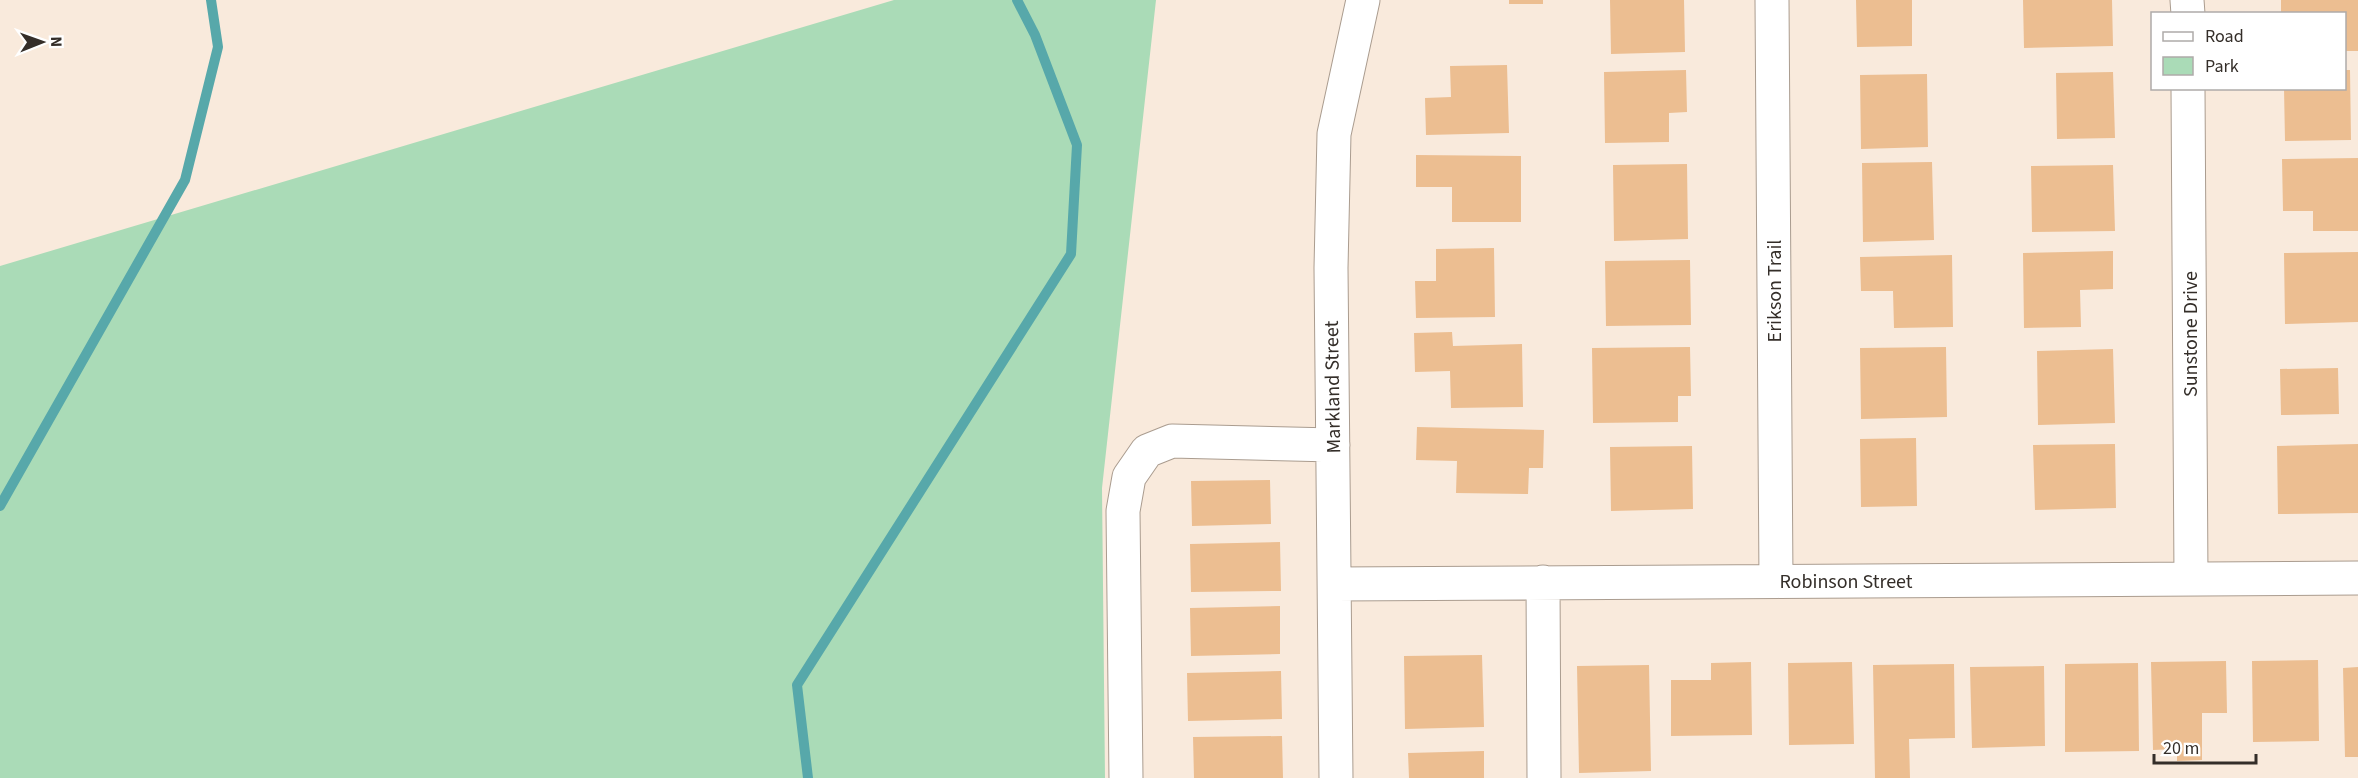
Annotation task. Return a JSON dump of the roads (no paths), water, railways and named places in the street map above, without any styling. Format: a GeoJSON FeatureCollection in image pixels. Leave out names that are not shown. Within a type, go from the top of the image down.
{"type":"FeatureCollection","features":[{"type":"Feature","properties":{"kind":"street","name":"Markland Street"},"geometry":{"type":"LineString","coordinates":[[1336,778],[1331,268],[1334,134],[1363,0]]}},
{"type":"Feature","properties":{"kind":"street","name":"Erikson Trail"},"geometry":{"type":"LineString","coordinates":[[1772,0],[1776,581]]}},
{"type":"Feature","properties":{"kind":"street","name":"Sunstone Drive"},"geometry":{"type":"LineString","coordinates":[[2188,90],[2191,579]]}},
{"type":"Feature","properties":{"kind":"street"},"geometry":{"type":"LineString","coordinates":[[1126,778],[1123,511],[1129,477],[1147,451],[1172,441],[1333,445]]}},
{"type":"Feature","properties":{"kind":"street","name":"Robinson Street"},"geometry":{"type":"LineString","coordinates":[[1335,584],[2358,578]]}},
{"type":"Feature","properties":{"kind":"street"},"geometry":{"type":"LineString","coordinates":[[1543,582],[1544,778]]}},
{"type":"Feature","properties":{"kind":"waterway"},"geometry":{"type":"LineString","coordinates":[[0,506],[185,180],[218,47],[211,0]]}},
{"type":"Feature","properties":{"kind":"waterway"},"geometry":{"type":"LineString","coordinates":[[808,778],[797,685],[1071,254],[1077,145],[1035,35],[1017,0]]}}]}
